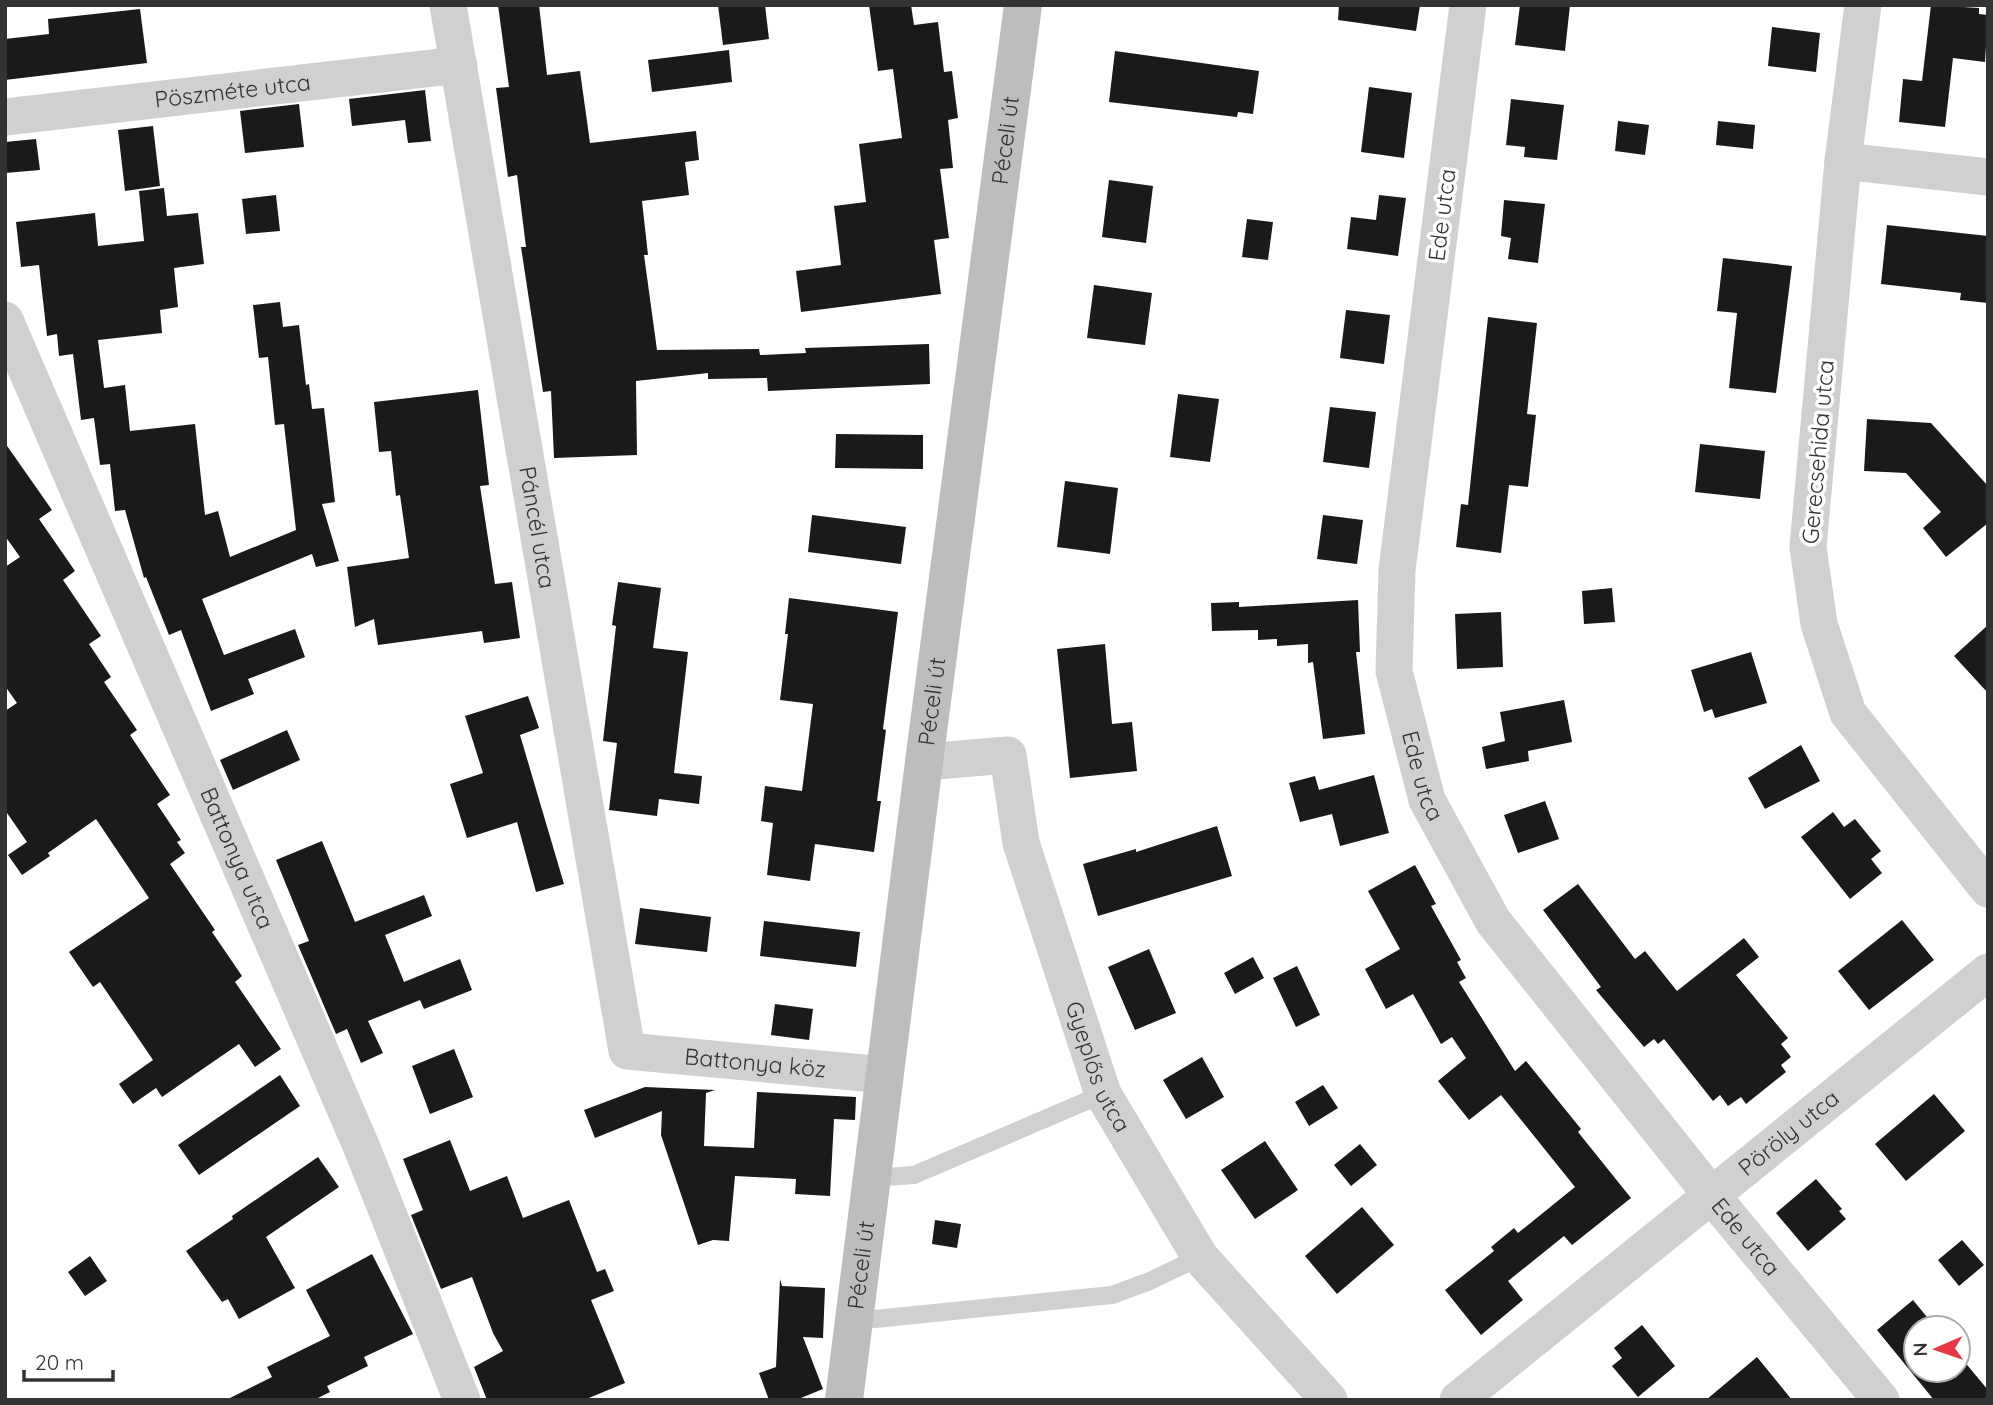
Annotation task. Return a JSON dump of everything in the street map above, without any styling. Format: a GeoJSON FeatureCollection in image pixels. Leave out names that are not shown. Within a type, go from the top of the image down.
{"type":"FeatureCollection","features":[{"type":"Feature","properties":{"kind":"main road","name":"Péceli út"},"geometry":{"type":"LineString","coordinates":[[844,1400],[1023,5]]}},
{"type":"Feature","properties":{"kind":"street","name":"Páncél utca"},"geometry":{"type":"LineString","coordinates":[[448,5],[626,1051]]}},
{"type":"Feature","properties":{"kind":"street","name":"Ede utca"},"geometry":{"type":"LineString","coordinates":[[1468,5],[1397,570],[1394,671],[1427,800],[1493,921],[1712,1196],[1881,1400]]}},
{"type":"Feature","properties":{"kind":"street","name":"Gerecsehida utca"},"geometry":{"type":"LineString","coordinates":[[1863,5],[1843,161],[1808,547],[1818,624],[1849,713],[1988,889]]}},
{"type":"Feature","properties":{"kind":"street","name":"Pöszméte utca"},"geometry":{"type":"LineString","coordinates":[[5,117],[459,65]]}},
{"type":"Feature","properties":{"kind":"street"},"geometry":{"type":"LineString","coordinates":[[1843,161],[1988,177]]}},
{"type":"Feature","properties":{"kind":"street","name":"Battonya utca"},"geometry":{"type":"LineString","coordinates":[[5,320],[362,1147],[463,1400]]}},
{"type":"Feature","properties":{"kind":"street","name":"Gyeplős utca"},"geometry":{"type":"LineString","coordinates":[[924,762],[1007,755],[1021,844],[1103,1094],[1200,1257],[1329,1400]]}},
{"type":"Feature","properties":{"kind":"street","name":"Pöröly utca"},"geometry":{"type":"LineString","coordinates":[[1458,1400],[1988,972]]}},
{"type":"Feature","properties":{"kind":"street","name":"Battonya köz"},"geometry":{"type":"LineString","coordinates":[[626,1051],[886,1075]]}},
{"type":"Feature","properties":{"kind":"lane"},"geometry":{"type":"LineString","coordinates":[[873,1178],[914,1175],[1103,1094]]}},
{"type":"Feature","properties":{"kind":"lane"},"geometry":{"type":"LineString","coordinates":[[855,1321],[1112,1295],[1150,1281],[1200,1257]]}},
{"type":"Feature","properties":{"kind":"building"},"geometry":{"type":"Polygon","coordinates":[[[498,5],[539,5],[547,75],[580,71],[590,143],[696,131],[699,160],[685,162],[689,195],[642,201],[648,255],[644,255],[657,350],[759,349],[760,355],[806,353],[805,348],[929,344],[930,384],[768,391],[767,378],[708,379],[708,373],[636,381],[637,455],[554,458],[551,391],[543,392],[521,247],[526,247],[517,175],[508,177],[496,88],[509,87],[498,5]]]}},
{"type":"Feature","properties":{"kind":"building"},"geometry":{"type":"Polygon","coordinates":[[[718,5],[765,5],[769,39],[723,45],[718,5]]]}},
{"type":"Feature","properties":{"kind":"building"},"geometry":{"type":"Polygon","coordinates":[[[869,5],[911,5],[914,25],[938,22],[944,72],[952,71],[958,118],[948,120],[953,168],[940,169],[949,238],[934,240],[941,294],[801,312],[796,271],[841,265],[834,206],[866,202],[859,144],[902,138],[893,69],[878,71],[869,5]]]}},
{"type":"Feature","properties":{"kind":"building"},"geometry":{"type":"Polygon","coordinates":[[[1339,5],[1420,5],[1416,31],[1338,20],[1339,5]]]}},
{"type":"Feature","properties":{"kind":"building"},"geometry":{"type":"Polygon","coordinates":[[[1520,5],[1570,5],[1565,51],[1515,45],[1520,5]]]}},
{"type":"Feature","properties":{"kind":"building"},"geometry":{"type":"Polygon","coordinates":[[[1931,5],[1979,8],[1979,14],[1988,15],[1985,62],[1953,58],[1945,127],[1899,122],[1903,79],[1922,81],[1931,5]]]}},
{"type":"Feature","properties":{"kind":"building"},"geometry":{"type":"Polygon","coordinates":[[[140,9],[147,63],[5,80],[5,39],[49,34],[48,19],[140,9]]]}},
{"type":"Feature","properties":{"kind":"building"},"geometry":{"type":"Polygon","coordinates":[[[1772,27],[1820,33],[1816,72],[1768,66],[1772,27]]]}},
{"type":"Feature","properties":{"kind":"building"},"geometry":{"type":"Polygon","coordinates":[[[729,50],[732,82],[652,92],[648,60],[729,50]]]}},
{"type":"Feature","properties":{"kind":"building"},"geometry":{"type":"Polygon","coordinates":[[[1115,51],[1259,71],[1253,114],[1238,112],[1237,117],[1109,102],[1115,51]]]}},
{"type":"Feature","properties":{"kind":"building"},"geometry":{"type":"Polygon","coordinates":[[[1369,87],[1412,93],[1404,158],[1361,152],[1369,87]]]}},
{"type":"Feature","properties":{"kind":"building"},"geometry":{"type":"Polygon","coordinates":[[[425,90],[431,141],[408,143],[405,120],[352,126],[349,99],[425,90]]]}},
{"type":"Feature","properties":{"kind":"building"},"geometry":{"type":"Polygon","coordinates":[[[1511,99],[1564,105],[1557,160],[1524,157],[1525,147],[1506,145],[1511,99]]]}},
{"type":"Feature","properties":{"kind":"building"},"geometry":{"type":"Polygon","coordinates":[[[299,104],[304,147],[245,153],[240,111],[299,104]]]}},
{"type":"Feature","properties":{"kind":"building"},"geometry":{"type":"Polygon","coordinates":[[[1618,121],[1649,125],[1645,155],[1615,151],[1618,121]]]}},
{"type":"Feature","properties":{"kind":"building"},"geometry":{"type":"Polygon","coordinates":[[[1718,121],[1755,125],[1753,149],[1716,145],[1718,121]]]}},
{"type":"Feature","properties":{"kind":"building"},"geometry":{"type":"Polygon","coordinates":[[[153,126],[160,186],[125,191],[118,130],[153,126]]]}},
{"type":"Feature","properties":{"kind":"building"},"geometry":{"type":"Polygon","coordinates":[[[36,139],[40,170],[5,173],[5,142],[36,139]]]}},
{"type":"Feature","properties":{"kind":"building"},"geometry":{"type":"Polygon","coordinates":[[[1109,180],[1153,186],[1146,243],[1102,237],[1109,180]]]}},
{"type":"Feature","properties":{"kind":"building"},"geometry":{"type":"Polygon","coordinates":[[[164,188],[167,216],[198,213],[204,264],[174,268],[178,307],[160,310],[162,333],[98,340],[104,388],[125,385],[130,431],[195,424],[205,515],[218,511],[230,557],[296,530],[284,424],[275,425],[268,357],[259,358],[253,305],[280,302],[283,327],[299,325],[306,385],[309,384],[312,409],[324,408],[335,502],[322,504],[339,561],[316,567],[312,554],[202,599],[224,655],[295,629],[305,657],[248,679],[254,694],[211,711],[181,630],[169,635],[146,577],[144,578],[125,510],[115,511],[110,464],[100,465],[94,418],[81,420],[73,354],[59,356],[57,334],[47,336],[39,265],[21,267],[16,222],[95,213],[98,246],[144,241],[139,191],[164,188]]]}},
{"type":"Feature","properties":{"kind":"building"},"geometry":{"type":"Polygon","coordinates":[[[276,195],[280,231],[246,234],[242,199],[276,195]]]}},
{"type":"Feature","properties":{"kind":"building"},"geometry":{"type":"Polygon","coordinates":[[[1379,195],[1406,198],[1398,256],[1347,249],[1351,217],[1376,220],[1379,195]]]}},
{"type":"Feature","properties":{"kind":"building"},"geometry":{"type":"Polygon","coordinates":[[[1504,200],[1545,204],[1538,263],[1508,259],[1511,238],[1501,236],[1504,200]]]}},
{"type":"Feature","properties":{"kind":"building"},"geometry":{"type":"Polygon","coordinates":[[[1247,219],[1273,222],[1268,260],[1242,257],[1247,219]]]}},
{"type":"Feature","properties":{"kind":"building"},"geometry":{"type":"Polygon","coordinates":[[[1887,225],[1988,236],[1988,303],[1960,300],[1961,293],[1881,284],[1887,225]]]}},
{"type":"Feature","properties":{"kind":"building"},"geometry":{"type":"Polygon","coordinates":[[[1723,258],[1792,266],[1776,393],[1729,388],[1737,313],[1717,311],[1723,258]]]}},
{"type":"Feature","properties":{"kind":"building"},"geometry":{"type":"Polygon","coordinates":[[[1094,285],[1152,293],[1145,345],[1087,338],[1094,285]]]}},
{"type":"Feature","properties":{"kind":"building"},"geometry":{"type":"Polygon","coordinates":[[[1346,310],[1390,315],[1384,364],[1340,358],[1346,310]]]}},
{"type":"Feature","properties":{"kind":"building"},"geometry":{"type":"Polygon","coordinates":[[[1488,317],[1537,323],[1527,414],[1536,415],[1528,487],[1509,485],[1501,553],[1456,547],[1461,504],[1468,505],[1488,317]]]}},
{"type":"Feature","properties":{"kind":"building"},"geometry":{"type":"Polygon","coordinates":[[[478,390],[489,485],[480,486],[495,584],[512,582],[520,638],[484,643],[482,631],[378,645],[374,619],[355,627],[347,567],[409,558],[400,495],[396,496],[391,451],[379,452],[374,402],[478,390]]]}},
{"type":"Feature","properties":{"kind":"building"},"geometry":{"type":"Polygon","coordinates":[[[1178,394],[1219,399],[1210,462],[1170,457],[1178,394]]]}},
{"type":"Feature","properties":{"kind":"building"},"geometry":{"type":"Polygon","coordinates":[[[1330,407],[1376,412],[1369,468],[1323,462],[1330,407]]]}},
{"type":"Feature","properties":{"kind":"building"},"geometry":{"type":"Polygon","coordinates":[[[1867,419],[1931,423],[1988,486],[1988,523],[1946,557],[1923,528],[1941,512],[1906,473],[1864,471],[1867,419]]]}},
{"type":"Feature","properties":{"kind":"building"},"geometry":{"type":"Polygon","coordinates":[[[836,434],[923,435],[923,469],[835,468],[836,434]]]}},
{"type":"Feature","properties":{"kind":"building"},"geometry":{"type":"Polygon","coordinates":[[[5,443],[52,510],[39,519],[75,571],[63,580],[101,636],[89,644],[111,677],[104,682],[137,730],[130,735],[170,795],[157,804],[181,840],[177,842],[185,853],[170,864],[215,930],[212,932],[242,976],[235,982],[281,1049],[255,1067],[239,1044],[162,1097],[156,1088],[133,1104],[119,1084],[153,1060],[100,982],[93,987],[69,952],[149,898],[96,819],[22,875],[8,855],[27,842],[5,810],[5,711],[17,703],[5,686],[5,567],[20,557],[5,536],[5,443]]]}},
{"type":"Feature","properties":{"kind":"building"},"geometry":{"type":"Polygon","coordinates":[[[1700,444],[1765,451],[1760,499],[1695,492],[1700,444]]]}},
{"type":"Feature","properties":{"kind":"building"},"geometry":{"type":"Polygon","coordinates":[[[1065,481],[1118,488],[1110,554],[1057,547],[1065,481]]]}},
{"type":"Feature","properties":{"kind":"building"},"geometry":{"type":"Polygon","coordinates":[[[812,515],[906,527],[901,564],[808,552],[812,515]]]}},
{"type":"Feature","properties":{"kind":"building"},"geometry":{"type":"Polygon","coordinates":[[[1323,515],[1363,520],[1357,564],[1317,559],[1323,515]]]}},
{"type":"Feature","properties":{"kind":"building"},"geometry":{"type":"Polygon","coordinates":[[[618,582],[661,588],[653,648],[688,652],[674,773],[702,776],[699,804],[659,799],[657,816],[609,810],[617,743],[603,741],[616,626],[612,625],[618,582]]]}},
{"type":"Feature","properties":{"kind":"building"},"geometry":{"type":"Polygon","coordinates":[[[1612,588],[1615,622],[1584,624],[1582,591],[1612,588]]]}},
{"type":"Feature","properties":{"kind":"building"},"geometry":{"type":"Polygon","coordinates":[[[789,598],[898,612],[883,729],[886,730],[877,801],[881,801],[874,852],[815,844],[810,881],[767,875],[773,823],[761,821],[765,786],[802,791],[813,704],[780,700],[788,634],[785,634],[789,598]]]}},
{"type":"Feature","properties":{"kind":"building"},"geometry":{"type":"Polygon","coordinates":[[[1358,600],[1360,652],[1356,652],[1365,734],[1323,739],[1313,662],[1308,663],[1308,644],[1277,646],[1277,639],[1258,640],[1258,630],[1212,631],[1211,603],[1239,602],[1239,607],[1358,600]]]}},
{"type":"Feature","properties":{"kind":"building"},"geometry":{"type":"Polygon","coordinates":[[[1501,612],[1503,667],[1457,669],[1455,614],[1501,612]]]}},
{"type":"Feature","properties":{"kind":"building"},"geometry":{"type":"Polygon","coordinates":[[[1988,625],[1988,693],[1954,656],[1988,625]]]}},
{"type":"Feature","properties":{"kind":"building"},"geometry":{"type":"Polygon","coordinates":[[[1105,644],[1112,724],[1132,722],[1137,771],[1070,778],[1057,649],[1105,644]]]}},
{"type":"Feature","properties":{"kind":"building"},"geometry":{"type":"Polygon","coordinates":[[[1751,652],[1767,703],[1715,718],[1712,709],[1704,712],[1691,670],[1751,652]]]}},
{"type":"Feature","properties":{"kind":"building"},"geometry":{"type":"Polygon","coordinates":[[[528,696],[539,728],[520,735],[564,884],[536,892],[517,822],[467,838],[450,784],[483,773],[465,716],[528,696]]]}},
{"type":"Feature","properties":{"kind":"building"},"geometry":{"type":"Polygon","coordinates":[[[1564,700],[1572,742],[1528,751],[1529,761],[1486,769],[1482,747],[1505,741],[1500,712],[1564,700]]]}},
{"type":"Feature","properties":{"kind":"building"},"geometry":{"type":"Polygon","coordinates":[[[287,730],[300,760],[233,790],[220,760],[287,730]]]}},
{"type":"Feature","properties":{"kind":"building"},"geometry":{"type":"Polygon","coordinates":[[[1801,745],[1820,781],[1765,809],[1748,778],[1801,745]]]}},
{"type":"Feature","properties":{"kind":"building"},"geometry":{"type":"Polygon","coordinates":[[[1374,775],[1389,833],[1340,846],[1332,814],[1300,822],[1289,783],[1315,776],[1319,790],[1374,775]]]}},
{"type":"Feature","properties":{"kind":"building"},"geometry":{"type":"Polygon","coordinates":[[[1545,801],[1559,839],[1518,853],[1504,815],[1545,801]]]}},
{"type":"Feature","properties":{"kind":"building"},"geometry":{"type":"Polygon","coordinates":[[[1833,812],[1844,827],[1855,819],[1881,851],[1871,859],[1882,873],[1850,899],[1801,837],[1833,812]]]}},
{"type":"Feature","properties":{"kind":"building"},"geometry":{"type":"Polygon","coordinates":[[[1217,826],[1232,876],[1098,916],[1083,864],[1136,849],[1136,852],[1217,826]]]}},
{"type":"Feature","properties":{"kind":"building"},"geometry":{"type":"Polygon","coordinates":[[[322,841],[355,922],[424,895],[432,916],[385,935],[404,982],[460,959],[472,990],[424,1009],[420,1000],[368,1021],[383,1053],[361,1063],[347,1029],[336,1034],[298,945],[309,941],[276,860],[322,841]]]}},
{"type":"Feature","properties":{"kind":"building"},"geometry":{"type":"Polygon","coordinates":[[[1415,865],[1436,904],[1431,906],[1461,960],[1457,962],[1466,978],[1459,982],[1515,1071],[1526,1061],[1581,1129],[1578,1132],[1631,1198],[1572,1245],[1564,1236],[1508,1281],[1523,1300],[1481,1335],[1445,1290],[1494,1251],[1491,1247],[1514,1228],[1518,1233],[1575,1187],[1501,1095],[1469,1120],[1438,1081],[1466,1058],[1452,1037],[1441,1044],[1413,994],[1386,1009],[1365,969],[1400,949],[1368,891],[1415,865]]]}},
{"type":"Feature","properties":{"kind":"building"},"geometry":{"type":"Polygon","coordinates":[[[1578,884],[1635,959],[1645,951],[1677,991],[1744,938],[1759,957],[1736,975],[1788,1038],[1781,1044],[1791,1057],[1781,1065],[1786,1072],[1746,1104],[1741,1097],[1728,1106],[1720,1095],[1713,1101],[1664,1039],[1658,1044],[1654,1039],[1644,1047],[1596,990],[1601,987],[1543,910],[1578,884]]]}},
{"type":"Feature","properties":{"kind":"building"},"geometry":{"type":"Polygon","coordinates":[[[640,908],[711,917],[707,952],[635,944],[640,908]]]}},
{"type":"Feature","properties":{"kind":"building"},"geometry":{"type":"Polygon","coordinates":[[[1902,920],[1934,960],[1869,1010],[1838,971],[1902,920]]]}},
{"type":"Feature","properties":{"kind":"building"},"geometry":{"type":"Polygon","coordinates":[[[764,921],[860,932],[856,967],[760,956],[764,921]]]}},
{"type":"Feature","properties":{"kind":"building"},"geometry":{"type":"Polygon","coordinates":[[[1149,949],[1176,1013],[1135,1030],[1108,967],[1149,949]]]}},
{"type":"Feature","properties":{"kind":"building"},"geometry":{"type":"Polygon","coordinates":[[[1253,957],[1264,978],[1235,994],[1224,973],[1253,957]]]}},
{"type":"Feature","properties":{"kind":"building"},"geometry":{"type":"Polygon","coordinates":[[[1297,966],[1320,1015],[1296,1027],[1273,978],[1297,966]]]}},
{"type":"Feature","properties":{"kind":"building"},"geometry":{"type":"Polygon","coordinates":[[[775,1004],[813,1009],[809,1040],[771,1035],[775,1004]]]}},
{"type":"Feature","properties":{"kind":"building"},"geometry":{"type":"Polygon","coordinates":[[[454,1049],[473,1097],[430,1114],[412,1066],[454,1049]]]}},
{"type":"Feature","properties":{"kind":"building"},"geometry":{"type":"Polygon","coordinates":[[[1202,1057],[1224,1097],[1186,1119],[1163,1080],[1202,1057]]]}},
{"type":"Feature","properties":{"kind":"building"},"geometry":{"type":"Polygon","coordinates":[[[280,1075],[300,1106],[199,1175],[178,1145],[280,1075]]]}},
{"type":"Feature","properties":{"kind":"building"},"geometry":{"type":"Polygon","coordinates":[[[1323,1085],[1338,1108],[1309,1126],[1295,1102],[1323,1085]]]}},
{"type":"Feature","properties":{"kind":"building"},"geometry":{"type":"Polygon","coordinates":[[[645,1087],[715,1090],[706,1093],[704,1146],[754,1148],[757,1092],[856,1097],[855,1120],[834,1119],[830,1196],[795,1194],[796,1179],[735,1176],[729,1241],[713,1240],[698,1245],[661,1135],[662,1111],[595,1138],[584,1110],[645,1087]]]}},
{"type":"Feature","properties":{"kind":"building"},"geometry":{"type":"Polygon","coordinates":[[[1934,1094],[1965,1131],[1906,1181],[1875,1144],[1934,1094]]]}},
{"type":"Feature","properties":{"kind":"building"},"geometry":{"type":"Polygon","coordinates":[[[450,1140],[470,1191],[507,1176],[523,1218],[569,1200],[597,1272],[605,1269],[614,1291],[591,1300],[625,1383],[584,1400],[487,1400],[474,1367],[503,1351],[493,1333],[472,1277],[441,1289],[411,1215],[423,1210],[403,1159],[450,1140]]]}},
{"type":"Feature","properties":{"kind":"building"},"geometry":{"type":"Polygon","coordinates":[[[1265,1141],[1298,1190],[1255,1219],[1221,1170],[1265,1141]]]}},
{"type":"Feature","properties":{"kind":"building"},"geometry":{"type":"Polygon","coordinates":[[[1360,1144],[1377,1165],[1351,1186],[1334,1165],[1360,1144]]]}},
{"type":"Feature","properties":{"kind":"building"},"geometry":{"type":"Polygon","coordinates":[[[318,1157],[339,1187],[266,1237],[295,1288],[239,1319],[228,1299],[222,1302],[186,1251],[318,1157]]]}},
{"type":"Feature","properties":{"kind":"building"},"geometry":{"type":"Polygon","coordinates":[[[1816,1179],[1842,1209],[1839,1211],[1846,1219],[1808,1251],[1776,1213],[1816,1179]]]}},
{"type":"Feature","properties":{"kind":"building"},"geometry":{"type":"Polygon","coordinates":[[[1362,1207],[1394,1245],[1337,1294],[1305,1256],[1362,1207]]]}},
{"type":"Feature","properties":{"kind":"building"},"geometry":{"type":"Polygon","coordinates":[[[935,1220],[961,1224],[957,1248],[932,1244],[935,1220]]]}},
{"type":"Feature","properties":{"kind":"building"},"geometry":{"type":"Polygon","coordinates":[[[1962,1240],[1984,1265],[1959,1286],[1938,1260],[1962,1240]]]}},
{"type":"Feature","properties":{"kind":"building"},"geometry":{"type":"Polygon","coordinates":[[[372,1254],[413,1334],[364,1357],[368,1366],[327,1386],[330,1392],[314,1400],[226,1400],[272,1377],[267,1367],[330,1336],[306,1290],[372,1254]]]}},
{"type":"Feature","properties":{"kind":"building"},"geometry":{"type":"Polygon","coordinates":[[[90,1256],[107,1281],[85,1296],[68,1272],[90,1256]]]}},
{"type":"Feature","properties":{"kind":"building"},"geometry":{"type":"Polygon","coordinates":[[[780,1279],[782,1286],[825,1288],[823,1338],[803,1337],[823,1389],[796,1400],[769,1400],[759,1373],[776,1367],[780,1279]]]}},
{"type":"Feature","properties":{"kind":"building"},"geometry":{"type":"Polygon","coordinates":[[[1913,1300],[1924,1314],[1902,1314],[1902,1361],[1877,1330],[1913,1300]]]}},
{"type":"Feature","properties":{"kind":"building"},"geometry":{"type":"Polygon","coordinates":[[[1642,1325],[1675,1366],[1638,1397],[1612,1366],[1622,1358],[1614,1348],[1642,1325]]]}},
{"type":"Feature","properties":{"kind":"building"},"geometry":{"type":"Polygon","coordinates":[[[1757,1357],[1792,1400],[1706,1400],[1757,1357]]]}},
{"type":"Feature","properties":{"kind":"building"},"geometry":{"type":"Polygon","coordinates":[[[1972,1371],[1988,1390],[1988,1400],[1934,1400],[1921,1384],[1972,1384],[1972,1371]]]}}]}
